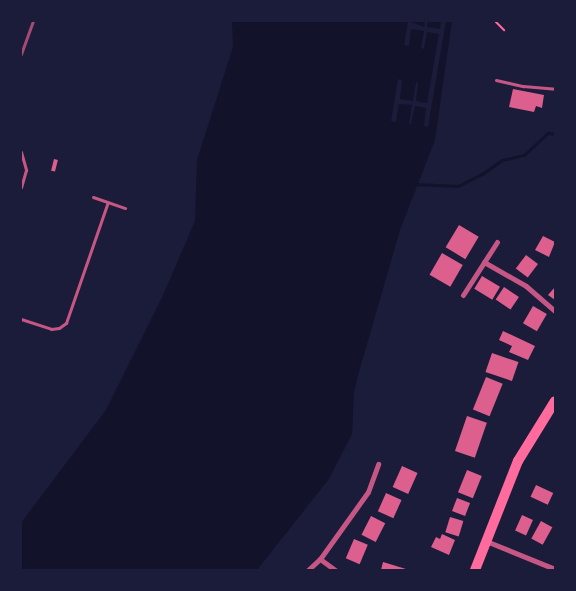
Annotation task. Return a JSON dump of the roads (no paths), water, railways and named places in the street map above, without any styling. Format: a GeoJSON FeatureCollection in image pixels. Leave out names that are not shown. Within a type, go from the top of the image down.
{"type":"FeatureCollection","features":[{"type":"Feature","properties":{"kind":"main road"},"geometry":{"type":"LineString","coordinates":[[475,570],[518,462],[555,401]]}},
{"type":"Feature","properties":{"kind":"street"},"geometry":{"type":"LineString","coordinates":[[463,295],[497,242]]}},
{"type":"Feature","properties":{"kind":"street"},"geometry":{"type":"LineString","coordinates":[[484,262],[526,286],[555,310]]}},
{"type":"Feature","properties":{"kind":"street"},"geometry":{"type":"LineString","coordinates":[[308,570],[320,559],[368,492],[378,464]]}},
{"type":"Feature","properties":{"kind":"street"},"geometry":{"type":"LineString","coordinates":[[486,541],[555,569]]}},
{"type":"Feature","properties":{"kind":"street"},"geometry":{"type":"LineString","coordinates":[[320,559],[335,570]]}},
{"type":"Feature","properties":{"kind":"lane"},"geometry":{"type":"LineString","coordinates":[[496,80],[523,86],[555,89]]}},
{"type":"Feature","properties":{"kind":"lane"},"geometry":{"type":"LineString","coordinates":[[21,152],[26,170],[21,187]]}},
{"type":"Feature","properties":{"kind":"lane"},"geometry":{"type":"LineString","coordinates":[[92,197],[125,208]]}},
{"type":"Feature","properties":{"kind":"lane"},"geometry":{"type":"LineString","coordinates":[[21,319],[51,329],[59,328],[66,323],[108,202]]}},
{"type":"Feature","properties":{"kind":"waterway"},"geometry":{"type":"LineString","coordinates":[[415,184],[458,186],[482,174],[502,160],[524,155],[548,133],[555,134]]}},
{"type":"Feature","properties":{"kind":"railway"},"geometry":{"type":"LineString","coordinates":[[21,54],[33,21]]}}]}
